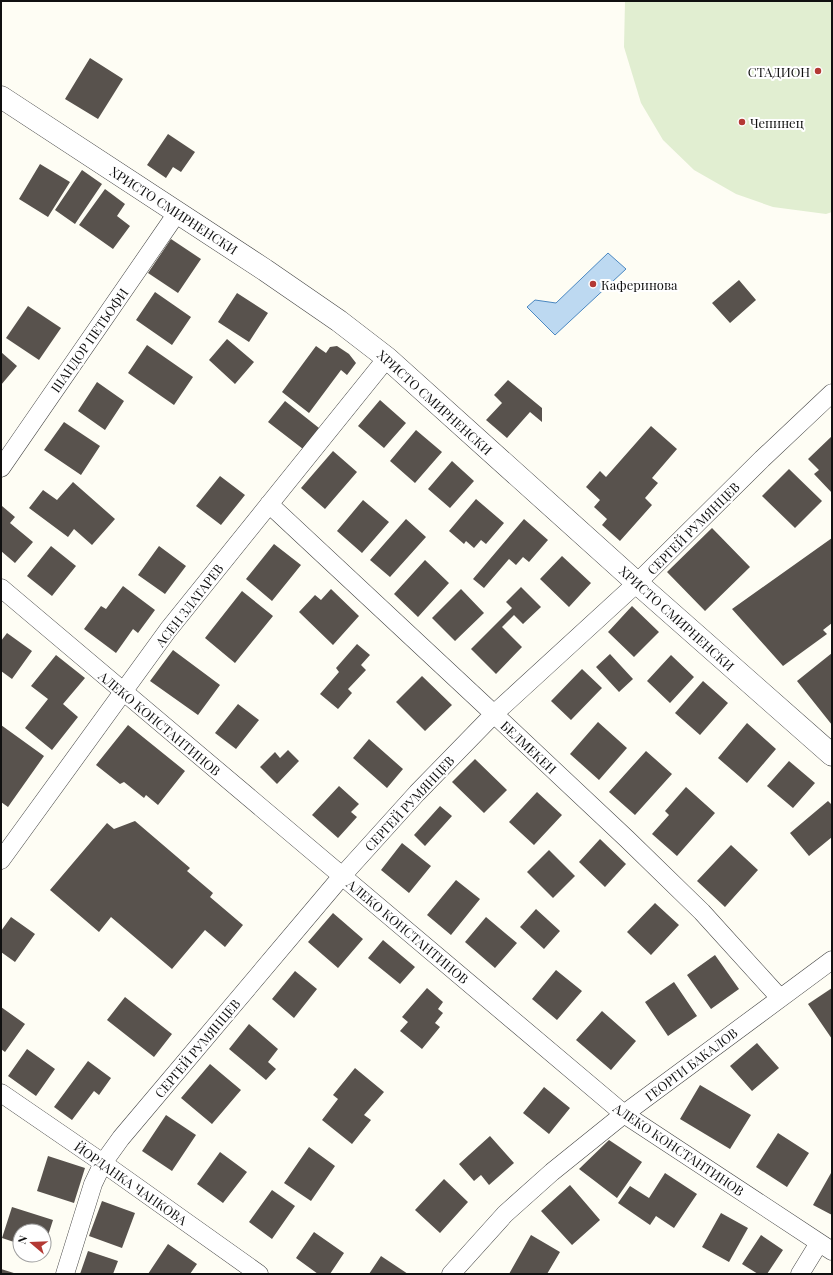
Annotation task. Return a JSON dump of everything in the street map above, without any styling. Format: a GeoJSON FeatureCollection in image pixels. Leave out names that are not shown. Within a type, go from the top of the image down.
{"type":"FeatureCollection","features":[{"type":"Feature","properties":{"kind":"street","name":"ХРИСТО СМИРНЕНСКИ"},"geometry":{"type":"LineString","coordinates":[[1,97],[265,270],[339,321],[387,358],[637,583],[832,755]]}},
{"type":"Feature","properties":{"kind":"street","name":"ШАНДОР ПЕТЬОФИ"},"geometry":{"type":"LineString","coordinates":[[1,468],[177,213]]}},
{"type":"Feature","properties":{"kind":"street","name":"АСЕН ЗЛАТАРЕВ"},"geometry":{"type":"LineString","coordinates":[[1,860],[168,630],[387,358]]}},
{"type":"Feature","properties":{"kind":"street","name":"СЕРГЕЙ РУМЯНЦЕВ"},"geometry":{"type":"LineString","coordinates":[[65,1274],[93,1184],[103,1163],[121,1138],[342,876],[417,793],[494,714],[637,583],[762,459],[832,393]]}},
{"type":"Feature","properties":{"kind":"street","name":"БЕЛМЕКЕН"},"geometry":{"type":"LineString","coordinates":[[269,504],[494,714],[702,912],[780,998]]}},
{"type":"Feature","properties":{"kind":"street","name":"АЛЕКО КОНСТАНТИНОВ"},"geometry":{"type":"LineString","coordinates":[[1,588],[624,1114],[826,1247]]}},
{"type":"Feature","properties":{"kind":"street","name":"ГЕОРГИ БАКАЛОВ"},"geometry":{"type":"LineString","coordinates":[[451,1274],[505,1214],[552,1172],[624,1114],[832,960]]}},
{"type":"Feature","properties":{"kind":"street","name":"ЙОРДАНКА ЧАНКОВА"},"geometry":{"type":"LineString","coordinates":[[1,1092],[260,1274]]}},
{"type":"Feature","properties":{"kind":"street"},"geometry":{"type":"LineString","coordinates":[[800,1274],[826,1247]]}},
{"type":"Feature","properties":{"kind":"green space","name":"Чепинец"},"geometry":{"type":"Polygon","coordinates":[[[625,1],[832,1],[832,212],[826,214],[773,207],[736,194],[694,170],[663,140],[641,103],[624,47],[625,1]]]}},
{"type":"Feature","properties":{"kind":"water","name":"Каферинова"},"geometry":{"type":"Polygon","coordinates":[[[608,253],[626,269],[555,335],[527,307],[535,300],[556,303],[608,253]]]}},
{"type":"Feature","properties":{"kind":"building"},"geometry":{"type":"Polygon","coordinates":[[[90,58],[123,79],[98,119],[65,99],[90,58]]]}},
{"type":"Feature","properties":{"kind":"building"},"geometry":{"type":"Polygon","coordinates":[[[168,134],[195,152],[181,172],[173,167],[166,178],[147,165],[168,134]]]}},
{"type":"Feature","properties":{"kind":"building"},"geometry":{"type":"Polygon","coordinates":[[[40,164],[70,182],[48,217],[19,199],[40,164]]]}},
{"type":"Feature","properties":{"kind":"building"},"geometry":{"type":"Polygon","coordinates":[[[82,170],[102,184],[75,224],[55,210],[82,170]]]}},
{"type":"Feature","properties":{"kind":"building"},"geometry":{"type":"Polygon","coordinates":[[[105,189],[125,204],[117,216],[130,226],[113,249],[79,225],[105,189]]]}},
{"type":"Feature","properties":{"kind":"building"},"geometry":{"type":"Polygon","coordinates":[[[171,239],[201,259],[178,293],[148,273],[171,239]]]}},
{"type":"Feature","properties":{"kind":"building"},"geometry":{"type":"Polygon","coordinates":[[[739,280],[756,300],[730,323],[712,303],[739,280]]]}},
{"type":"Feature","properties":{"kind":"building"},"geometry":{"type":"Polygon","coordinates":[[[155,292],[191,317],[172,345],[136,320],[155,292]]]}},
{"type":"Feature","properties":{"kind":"building"},"geometry":{"type":"Polygon","coordinates":[[[237,293],[268,313],[249,342],[218,322],[237,293]]]}},
{"type":"Feature","properties":{"kind":"building"},"geometry":{"type":"Polygon","coordinates":[[[28,306],[61,328],[39,360],[6,338],[28,306]]]}},
{"type":"Feature","properties":{"kind":"building"},"geometry":{"type":"Polygon","coordinates":[[[227,339],[254,362],[235,384],[209,360],[227,339]]]}},
{"type":"Feature","properties":{"kind":"building"},"geometry":{"type":"Polygon","coordinates":[[[147,345],[193,377],[174,405],[128,373],[147,345]]]}},
{"type":"Feature","properties":{"kind":"building"},"geometry":{"type":"Polygon","coordinates":[[[316,346],[326,353],[330,347],[337,346],[349,354],[356,363],[347,375],[341,370],[309,413],[282,392],[316,346]]]}},
{"type":"Feature","properties":{"kind":"building"},"geometry":{"type":"Polygon","coordinates":[[[1,352],[17,366],[1,385],[1,352]]]}},
{"type":"Feature","properties":{"kind":"building"},"geometry":{"type":"Polygon","coordinates":[[[508,380],[542,408],[542,422],[530,412],[507,438],[486,420],[502,403],[494,395],[508,380]]]}},
{"type":"Feature","properties":{"kind":"building"},"geometry":{"type":"Polygon","coordinates":[[[97,382],[124,401],[105,430],[78,411],[97,382]]]}},
{"type":"Feature","properties":{"kind":"building"},"geometry":{"type":"Polygon","coordinates":[[[380,400],[406,423],[384,448],[358,426],[380,400]]]}},
{"type":"Feature","properties":{"kind":"building"},"geometry":{"type":"Polygon","coordinates":[[[285,401],[319,428],[303,449],[268,422],[285,401]]]}},
{"type":"Feature","properties":{"kind":"building"},"geometry":{"type":"Polygon","coordinates":[[[64,422],[100,446],[81,475],[44,450],[64,422]]]}},
{"type":"Feature","properties":{"kind":"building"},"geometry":{"type":"Polygon","coordinates":[[[651,426],[677,449],[652,478],[658,483],[645,498],[652,505],[620,541],[602,525],[607,519],[594,507],[600,500],[586,487],[600,471],[606,477],[651,426]]]}},
{"type":"Feature","properties":{"kind":"building"},"geometry":{"type":"Polygon","coordinates":[[[416,430],[442,452],[415,483],[390,461],[416,430]]]}},
{"type":"Feature","properties":{"kind":"building"},"geometry":{"type":"Polygon","coordinates":[[[832,436],[832,493],[814,474],[819,470],[808,459],[832,436]]]}},
{"type":"Feature","properties":{"kind":"building"},"geometry":{"type":"Polygon","coordinates":[[[333,451],[357,472],[325,509],[301,488],[333,451]]]}},
{"type":"Feature","properties":{"kind":"building"},"geometry":{"type":"Polygon","coordinates":[[[452,461],[474,481],[450,508],[428,489],[452,461]]]}},
{"type":"Feature","properties":{"kind":"building"},"geometry":{"type":"Polygon","coordinates":[[[789,469],[822,501],[795,528],[762,496],[789,469]]]}},
{"type":"Feature","properties":{"kind":"building"},"geometry":{"type":"Polygon","coordinates":[[[220,476],[245,495],[221,525],[196,506],[220,476]]]}},
{"type":"Feature","properties":{"kind":"building"},"geometry":{"type":"Polygon","coordinates":[[[73,482],[115,519],[92,545],[74,529],[68,537],[29,508],[43,490],[57,500],[73,482]]]}},
{"type":"Feature","properties":{"kind":"building"},"geometry":{"type":"Polygon","coordinates":[[[476,499],[504,523],[486,544],[481,540],[474,548],[466,541],[464,544],[449,531],[476,499]]]}},
{"type":"Feature","properties":{"kind":"building"},"geometry":{"type":"Polygon","coordinates":[[[363,500],[389,522],[362,553],[337,531],[363,500]]]}},
{"type":"Feature","properties":{"kind":"building"},"geometry":{"type":"Polygon","coordinates":[[[2,506],[15,517],[10,523],[33,542],[15,563],[1,551],[2,506]]]}},
{"type":"Feature","properties":{"kind":"building"},"geometry":{"type":"Polygon","coordinates":[[[406,519],[426,537],[390,577],[370,560],[406,519]]]}},
{"type":"Feature","properties":{"kind":"building"},"geometry":{"type":"Polygon","coordinates":[[[524,519],[548,540],[529,562],[523,557],[516,565],[509,559],[484,588],[473,579],[524,519]]]}},
{"type":"Feature","properties":{"kind":"building"},"geometry":{"type":"Polygon","coordinates":[[[712,528],[750,567],[705,611],[667,572],[712,528]]]}},
{"type":"Feature","properties":{"kind":"building"},"geometry":{"type":"Polygon","coordinates":[[[832,538],[832,623],[823,630],[827,634],[783,666],[732,609],[832,538]]]}},
{"type":"Feature","properties":{"kind":"building"},"geometry":{"type":"Polygon","coordinates":[[[274,544],[301,565],[272,601],[246,579],[274,544]]]}},
{"type":"Feature","properties":{"kind":"building"},"geometry":{"type":"Polygon","coordinates":[[[51,546],[76,566],[52,596],[27,576],[51,546]]]}},
{"type":"Feature","properties":{"kind":"building"},"geometry":{"type":"Polygon","coordinates":[[[159,546],[186,566],[165,594],[138,575],[159,546]]]}},
{"type":"Feature","properties":{"kind":"building"},"geometry":{"type":"Polygon","coordinates":[[[562,556],[591,583],[569,607],[540,579],[562,556]]]}},
{"type":"Feature","properties":{"kind":"building"},"geometry":{"type":"Polygon","coordinates":[[[425,560],[449,583],[418,617],[394,594],[425,560]]]}},
{"type":"Feature","properties":{"kind":"building"},"geometry":{"type":"Polygon","coordinates":[[[123,586],[155,610],[138,633],[133,629],[116,653],[84,629],[101,606],[106,609],[123,586]]]}},
{"type":"Feature","properties":{"kind":"building"},"geometry":{"type":"Polygon","coordinates":[[[521,587],[541,607],[523,624],[514,615],[502,627],[522,647],[496,674],[471,649],[512,608],[506,602],[521,587]]]}},
{"type":"Feature","properties":{"kind":"building"},"geometry":{"type":"Polygon","coordinates":[[[331,589],[359,616],[333,645],[299,612],[315,595],[321,600],[331,589]]]}},
{"type":"Feature","properties":{"kind":"building"},"geometry":{"type":"Polygon","coordinates":[[[461,589],[484,613],[455,641],[432,618],[461,589]]]}},
{"type":"Feature","properties":{"kind":"building"},"geometry":{"type":"Polygon","coordinates":[[[242,591],[273,616],[235,663],[205,638],[242,591]]]}},
{"type":"Feature","properties":{"kind":"building"},"geometry":{"type":"Polygon","coordinates":[[[632,606],[659,632],[634,657],[608,632],[632,606]]]}},
{"type":"Feature","properties":{"kind":"building"},"geometry":{"type":"Polygon","coordinates":[[[7,633],[32,651],[12,679],[1,671],[1,641],[7,633]]]}},
{"type":"Feature","properties":{"kind":"building"},"geometry":{"type":"Polygon","coordinates":[[[357,644],[370,655],[361,665],[366,670],[348,689],[352,693],[338,709],[320,694],[339,672],[336,668],[357,644]]]}},
{"type":"Feature","properties":{"kind":"building"},"geometry":{"type":"Polygon","coordinates":[[[173,650],[220,685],[198,715],[150,681],[173,650]]]}},
{"type":"Feature","properties":{"kind":"building"},"geometry":{"type":"Polygon","coordinates":[[[832,653],[832,725],[797,681],[832,653]]]}},
{"type":"Feature","properties":{"kind":"building"},"geometry":{"type":"Polygon","coordinates":[[[610,654],[633,679],[619,692],[596,667],[610,654]]]}},
{"type":"Feature","properties":{"kind":"building"},"geometry":{"type":"Polygon","coordinates":[[[56,655],[85,678],[63,704],[78,717],[52,750],[25,728],[48,699],[31,686],[56,655]]]}},
{"type":"Feature","properties":{"kind":"building"},"geometry":{"type":"Polygon","coordinates":[[[671,655],[694,677],[670,703],[647,681],[671,655]]]}},
{"type":"Feature","properties":{"kind":"building"},"geometry":{"type":"Polygon","coordinates":[[[582,669],[602,688],[571,720],[551,701],[582,669]]]}},
{"type":"Feature","properties":{"kind":"building"},"geometry":{"type":"Polygon","coordinates":[[[422,676],[452,705],[425,731],[396,702],[422,676]]]}},
{"type":"Feature","properties":{"kind":"building"},"geometry":{"type":"Polygon","coordinates":[[[703,681],[728,703],[700,735],[675,713],[703,681]]]}},
{"type":"Feature","properties":{"kind":"building"},"geometry":{"type":"Polygon","coordinates":[[[238,704],[259,720],[236,749],[215,733],[238,704]]]}},
{"type":"Feature","properties":{"kind":"building"},"geometry":{"type":"Polygon","coordinates":[[[598,722],[627,748],[599,780],[570,754],[598,722]]]}},
{"type":"Feature","properties":{"kind":"building"},"geometry":{"type":"Polygon","coordinates":[[[747,723],[776,749],[747,783],[718,758],[747,723]]]}},
{"type":"Feature","properties":{"kind":"building"},"geometry":{"type":"Polygon","coordinates":[[[1,725],[44,756],[8,807],[1,802],[1,725]]]}},
{"type":"Feature","properties":{"kind":"building"},"geometry":{"type":"Polygon","coordinates":[[[128,725],[185,771],[158,805],[146,795],[144,798],[124,782],[120,784],[96,765],[128,725]]]}},
{"type":"Feature","properties":{"kind":"building"},"geometry":{"type":"Polygon","coordinates":[[[369,739],[403,769],[387,788],[353,758],[369,739]]]}},
{"type":"Feature","properties":{"kind":"building"},"geometry":{"type":"Polygon","coordinates":[[[288,750],[299,761],[277,784],[260,767],[275,752],[280,758],[288,750]]]}},
{"type":"Feature","properties":{"kind":"building"},"geometry":{"type":"Polygon","coordinates":[[[646,751],[672,774],[635,815],[609,792],[646,751]]]}},
{"type":"Feature","properties":{"kind":"building"},"geometry":{"type":"Polygon","coordinates":[[[475,759],[507,790],[484,813],[452,782],[475,759]]]}},
{"type":"Feature","properties":{"kind":"building"},"geometry":{"type":"Polygon","coordinates":[[[789,761],[815,783],[793,808],[767,786],[789,761]]]}},
{"type":"Feature","properties":{"kind":"building"},"geometry":{"type":"Polygon","coordinates":[[[339,786],[359,804],[351,812],[357,817],[338,838],[312,815],[339,786]]]}},
{"type":"Feature","properties":{"kind":"building"},"geometry":{"type":"Polygon","coordinates":[[[686,787],[715,813],[677,856],[652,834],[669,815],[665,811],[686,787]]]}},
{"type":"Feature","properties":{"kind":"building"},"geometry":{"type":"Polygon","coordinates":[[[537,792],[562,815],[534,845],[509,822],[537,792]]]}},
{"type":"Feature","properties":{"kind":"building"},"geometry":{"type":"Polygon","coordinates":[[[828,801],[832,805],[832,837],[809,856],[790,833],[828,801]]]}},
{"type":"Feature","properties":{"kind":"building"},"geometry":{"type":"Polygon","coordinates":[[[440,806],[452,816],[425,846],[414,835],[440,806]]]}},
{"type":"Feature","properties":{"kind":"building"},"geometry":{"type":"Polygon","coordinates":[[[135,821],[190,868],[187,871],[213,893],[210,897],[243,925],[225,947],[205,930],[172,969],[111,917],[99,932],[50,890],[107,823],[114,829],[135,821]]]}},
{"type":"Feature","properties":{"kind":"building"},"geometry":{"type":"Polygon","coordinates":[[[600,839],[626,864],[605,887],[579,862],[600,839]]]}},
{"type":"Feature","properties":{"kind":"building"},"geometry":{"type":"Polygon","coordinates":[[[402,843],[431,866],[409,893],[381,870],[402,843]]]}},
{"type":"Feature","properties":{"kind":"building"},"geometry":{"type":"Polygon","coordinates":[[[731,845],[758,870],[725,907],[697,881],[731,845]]]}},
{"type":"Feature","properties":{"kind":"building"},"geometry":{"type":"Polygon","coordinates":[[[549,850],[575,876],[553,898],[527,872],[549,850]]]}},
{"type":"Feature","properties":{"kind":"building"},"geometry":{"type":"Polygon","coordinates":[[[456,880],[480,899],[451,935],[427,915],[456,880]]]}},
{"type":"Feature","properties":{"kind":"building"},"geometry":{"type":"Polygon","coordinates":[[[655,903],[679,925],[651,955],[627,932],[655,903]]]}},
{"type":"Feature","properties":{"kind":"building"},"geometry":{"type":"Polygon","coordinates":[[[536,909],[560,931],[544,949],[520,927],[536,909]]]}},
{"type":"Feature","properties":{"kind":"building"},"geometry":{"type":"Polygon","coordinates":[[[333,913],[363,939],[338,968],[308,942],[333,913]]]}},
{"type":"Feature","properties":{"kind":"building"},"geometry":{"type":"Polygon","coordinates":[[[11,917],[35,934],[15,962],[1,952],[1,931],[11,917]]]}},
{"type":"Feature","properties":{"kind":"building"},"geometry":{"type":"Polygon","coordinates":[[[486,917],[517,943],[495,968],[465,942],[486,917]]]}},
{"type":"Feature","properties":{"kind":"building"},"geometry":{"type":"Polygon","coordinates":[[[383,940],[415,967],[400,984],[368,958],[383,940]]]}},
{"type":"Feature","properties":{"kind":"building"},"geometry":{"type":"Polygon","coordinates":[[[715,955],[739,989],[711,1009],[687,975],[715,955]]]}},
{"type":"Feature","properties":{"kind":"building"},"geometry":{"type":"Polygon","coordinates":[[[556,970],[582,991],[557,1020],[532,999],[556,970]]]}},
{"type":"Feature","properties":{"kind":"building"},"geometry":{"type":"Polygon","coordinates":[[[295,971],[317,989],[294,1018],[272,999],[295,971]]]}},
{"type":"Feature","properties":{"kind":"building"},"geometry":{"type":"Polygon","coordinates":[[[674,982],[697,1016],[668,1036],[645,1002],[674,982]]]}},
{"type":"Feature","properties":{"kind":"building"},"geometry":{"type":"Polygon","coordinates":[[[427,988],[443,1002],[438,1009],[443,1013],[435,1023],[440,1027],[422,1049],[400,1031],[408,1022],[402,1017],[427,988]]]}},
{"type":"Feature","properties":{"kind":"building"},"geometry":{"type":"Polygon","coordinates":[[[832,988],[832,1039],[808,1004],[832,988]]]}},
{"type":"Feature","properties":{"kind":"building"},"geometry":{"type":"Polygon","coordinates":[[[125,997],[172,1034],[154,1057],[107,1020],[125,997]]]}},
{"type":"Feature","properties":{"kind":"building"},"geometry":{"type":"Polygon","coordinates":[[[1,1007],[25,1024],[5,1052],[1,1049],[1,1007]]]}},
{"type":"Feature","properties":{"kind":"building"},"geometry":{"type":"Polygon","coordinates":[[[602,1011],[636,1041],[611,1070],[576,1040],[602,1011]]]}},
{"type":"Feature","properties":{"kind":"building"},"geometry":{"type":"Polygon","coordinates":[[[249,1024],[278,1049],[268,1062],[276,1069],[266,1080],[229,1049],[249,1024]]]}},
{"type":"Feature","properties":{"kind":"building"},"geometry":{"type":"Polygon","coordinates":[[[757,1043],[779,1068],[752,1091],[730,1066],[757,1043]]]}},
{"type":"Feature","properties":{"kind":"building"},"geometry":{"type":"Polygon","coordinates":[[[27,1049],[55,1069],[36,1096],[8,1076],[27,1049]]]}},
{"type":"Feature","properties":{"kind":"building"},"geometry":{"type":"Polygon","coordinates":[[[88,1061],[111,1078],[99,1095],[94,1091],[72,1120],[54,1107],[88,1061]]]}},
{"type":"Feature","properties":{"kind":"building"},"geometry":{"type":"Polygon","coordinates":[[[210,1064],[241,1090],[212,1124],[181,1098],[210,1064]]]}},
{"type":"Feature","properties":{"kind":"building"},"geometry":{"type":"Polygon","coordinates":[[[355,1068],[384,1092],[364,1115],[371,1120],[352,1144],[322,1120],[338,1099],[333,1095],[355,1068]]]}},
{"type":"Feature","properties":{"kind":"building"},"geometry":{"type":"Polygon","coordinates":[[[700,1085],[751,1115],[730,1149],[680,1119],[700,1085]]]}},
{"type":"Feature","properties":{"kind":"building"},"geometry":{"type":"Polygon","coordinates":[[[544,1087],[570,1108],[549,1134],[523,1113],[544,1087]]]}},
{"type":"Feature","properties":{"kind":"building"},"geometry":{"type":"Polygon","coordinates":[[[166,1115],[196,1135],[172,1171],[142,1151],[166,1115]]]}},
{"type":"Feature","properties":{"kind":"building"},"geometry":{"type":"Polygon","coordinates":[[[778,1133],[809,1153],[787,1187],[756,1167],[778,1133]]]}},
{"type":"Feature","properties":{"kind":"building"},"geometry":{"type":"Polygon","coordinates":[[[490,1136],[514,1163],[489,1185],[481,1175],[474,1181],[459,1164],[490,1136]]]}},
{"type":"Feature","properties":{"kind":"building"},"geometry":{"type":"Polygon","coordinates":[[[609,1140],[642,1162],[617,1198],[579,1169],[609,1140]]]}},
{"type":"Feature","properties":{"kind":"building"},"geometry":{"type":"Polygon","coordinates":[[[309,1147],[335,1166],[311,1201],[284,1183],[309,1147]]]}},
{"type":"Feature","properties":{"kind":"building"},"geometry":{"type":"Polygon","coordinates":[[[220,1152],[247,1172],[223,1203],[197,1184],[220,1152]]]}},
{"type":"Feature","properties":{"kind":"building"},"geometry":{"type":"Polygon","coordinates":[[[48,1156],[85,1168],[74,1203],[37,1191],[48,1156]]]}},
{"type":"Feature","properties":{"kind":"building"},"geometry":{"type":"Polygon","coordinates":[[[665,1173],[697,1194],[674,1228],[656,1216],[650,1225],[618,1203],[630,1186],[649,1198],[665,1173]]]}},
{"type":"Feature","properties":{"kind":"building"},"geometry":{"type":"Polygon","coordinates":[[[831,1173],[832,1174],[832,1215],[813,1205],[831,1173]]]}},
{"type":"Feature","properties":{"kind":"building"},"geometry":{"type":"Polygon","coordinates":[[[444,1179],[468,1202],[440,1233],[415,1210],[444,1179]]]}},
{"type":"Feature","properties":{"kind":"building"},"geometry":{"type":"Polygon","coordinates":[[[570,1185],[600,1220],[572,1245],[541,1211],[570,1185]]]}},
{"type":"Feature","properties":{"kind":"building"},"geometry":{"type":"Polygon","coordinates":[[[272,1190],[295,1206],[272,1239],[249,1222],[272,1190]]]}},
{"type":"Feature","properties":{"kind":"building"},"geometry":{"type":"Polygon","coordinates":[[[102,1201],[135,1213],[122,1248],[89,1236],[102,1201]]]}},
{"type":"Feature","properties":{"kind":"building"},"geometry":{"type":"Polygon","coordinates":[[[12,1207],[53,1220],[52,1223],[12,1223],[12,1241],[2,1238],[12,1207]]]}},
{"type":"Feature","properties":{"kind":"building"},"geometry":{"type":"Polygon","coordinates":[[[721,1213],[748,1228],[729,1262],[702,1247],[721,1213]]]}},
{"type":"Feature","properties":{"kind":"building"},"geometry":{"type":"Polygon","coordinates":[[[314,1232],[344,1253],[330,1274],[318,1274],[296,1258],[314,1232]]]}},
{"type":"Feature","properties":{"kind":"building"},"geometry":{"type":"Polygon","coordinates":[[[531,1235],[560,1252],[547,1274],[509,1274],[531,1235]]]}},
{"type":"Feature","properties":{"kind":"building"},"geometry":{"type":"Polygon","coordinates":[[[761,1235],[783,1250],[767,1274],[758,1274],[742,1264],[761,1235]]]}},
{"type":"Feature","properties":{"kind":"building"},"geometry":{"type":"Polygon","coordinates":[[[168,1244],[197,1264],[190,1274],[148,1274],[168,1244]]]}},
{"type":"Feature","properties":{"kind":"building"},"geometry":{"type":"Polygon","coordinates":[[[88,1251],[118,1261],[113,1274],[80,1274],[88,1251]]]}},
{"type":"Feature","properties":{"kind":"building"},"geometry":{"type":"Polygon","coordinates":[[[381,1256],[408,1274],[369,1274],[381,1256]]]}},
{"type":"Feature","properties":{"kind":"building"},"geometry":{"type":"Polygon","coordinates":[[[1,1269],[17,1274],[1,1274],[1,1269]]]}},
{"type":"Feature","properties":{"kind":"place","name":"СТАДИОН"},"geometry":{"type":"Point","coordinates":[818,71]}},
{"type":"Feature","properties":{"kind":"place","name":"Чепинец"},"geometry":{"type":"Point","coordinates":[742,122]}},
{"type":"Feature","properties":{"kind":"place","name":"Каферинова"},"geometry":{"type":"Point","coordinates":[593,284]}}]}
